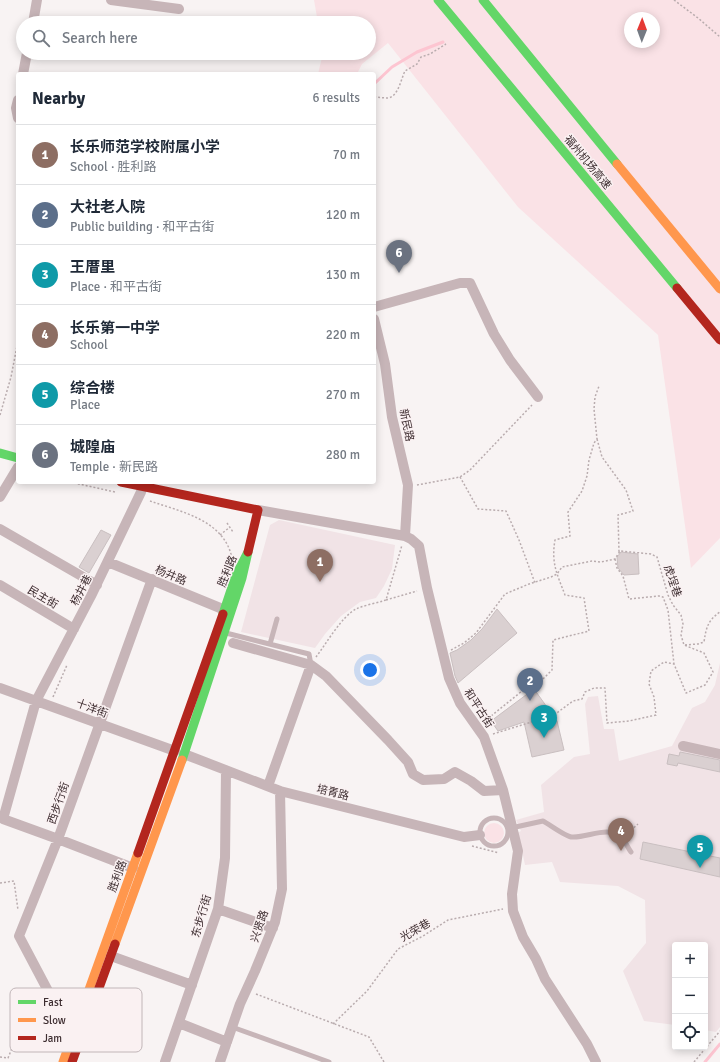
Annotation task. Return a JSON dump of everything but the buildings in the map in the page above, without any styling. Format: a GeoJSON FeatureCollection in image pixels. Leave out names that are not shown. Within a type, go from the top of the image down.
{"type":"FeatureCollection","features":[{"type":"Feature","properties":{"kind":"main road","name":"福州机场高速"},"geometry":{"type":"LineString","coordinates":[[438,0],[720,340]]}},
{"type":"Feature","properties":{"kind":"main road","name":"福州机场高速"},"geometry":{"type":"LineString","coordinates":[[483,0],[720,289]]}},
{"type":"Feature","properties":{"kind":"main road"},"geometry":{"type":"LineString","coordinates":[[0,453],[16,457]]}},
{"type":"Feature","properties":{"kind":"main road"},"geometry":{"type":"LineString","coordinates":[[143,484],[258,510],[248,552]]}},
{"type":"Feature","properties":{"kind":"main road","name":"胜利路"},"geometry":{"type":"LineString","coordinates":[[99,988],[180,752],[224,610],[236,576],[248,552]]}},
{"type":"Feature","properties":{"kind":"main road","name":"胜利路"},"geometry":{"type":"LineString","coordinates":[[89,988],[133,868],[180,752],[225,633],[242,578],[248,552]]}},
{"type":"Feature","properties":{"kind":"main road","name":"胜利路"},"geometry":{"type":"LineString","coordinates":[[63,1062],[66,1052]]}},
{"type":"Feature","properties":{"kind":"main road","name":"胜利路"},"geometry":{"type":"LineString","coordinates":[[72,1062],[76,1052]]}},
{"type":"Feature","properties":{"kind":"street"},"geometry":{"type":"LineString","coordinates":[[34,16],[37,0]]}},
{"type":"Feature","properties":{"kind":"street"},"geometry":{"type":"LineString","coordinates":[[112,0],[179,9]]}},
{"type":"Feature","properties":{"kind":"street"},"geometry":{"type":"LineString","coordinates":[[23,72],[26,60]]}},
{"type":"Feature","properties":{"kind":"street"},"geometry":{"type":"LineString","coordinates":[[376,306],[460,283],[470,283],[494,334],[510,360],[538,397]]}},
{"type":"Feature","properties":{"kind":"street","name":"新民路"},"geometry":{"type":"LineString","coordinates":[[376,327],[385,364],[392,417],[408,485],[405,536]]}},
{"type":"Feature","properties":{"kind":"street"},"geometry":{"type":"LineString","coordinates":[[0,497],[16,470]]}},
{"type":"Feature","properties":{"kind":"street","name":"杨井巷"},"geometry":{"type":"LineString","coordinates":[[58,839],[2,819],[36,701],[97,585],[139,498],[143,484]]}},
{"type":"Feature","properties":{"kind":"street"},"geometry":{"type":"LineString","coordinates":[[258,510],[405,536]]}},
{"type":"Feature","properties":{"kind":"street"},"geometry":{"type":"LineString","coordinates":[[0,529],[97,585]]}},
{"type":"Feature","properties":{"kind":"street","name":"和平古街"},"geometry":{"type":"LineString","coordinates":[[405,536],[419,546],[442,654],[454,690],[460,703],[484,737],[503,790],[510,829],[518,851],[512,894],[513,908]]}},
{"type":"Feature","properties":{"kind":"street","name":"杨井路"},"geometry":{"type":"LineString","coordinates":[[108,562],[224,610]]}},
{"type":"Feature","properties":{"kind":"street","name":"西步行街"},"geometry":{"type":"LineString","coordinates":[[47,988],[19,936],[58,839],[152,579]]}},
{"type":"Feature","properties":{"kind":"street","name":"民主街"},"geometry":{"type":"LineString","coordinates":[[0,585],[74,629]]}},
{"type":"Feature","properties":{"kind":"street"},"geometry":{"type":"LineString","coordinates":[[233,643],[310,665],[326,676],[408,762],[413,774],[423,780],[444,779],[455,772],[471,781],[484,791],[503,790]]}},
{"type":"Feature","properties":{"kind":"street"},"geometry":{"type":"LineString","coordinates":[[268,786],[310,665]]}},
{"type":"Feature","properties":{"kind":"street","name":"十洋街"},"geometry":{"type":"LineString","coordinates":[[0,688],[180,752]]}},
{"type":"Feature","properties":{"kind":"street"},"geometry":{"type":"LineString","coordinates":[[683,746],[720,754]]}},
{"type":"Feature","properties":{"kind":"street","name":"培青路"},"geometry":{"type":"LineString","coordinates":[[180,752],[280,791],[464,837],[480,835]]}},
{"type":"Feature","properties":{"kind":"street","name":"东步行街"},"geometry":{"type":"LineString","coordinates":[[165,1062],[218,909],[225,858],[226,770]]}},
{"type":"Feature","properties":{"kind":"street","name":"兴贤路"},"geometry":{"type":"LineString","coordinates":[[220,1062],[240,1004],[275,922],[282,890],[280,791]]}},
{"type":"Feature","properties":{"kind":"street"},"geometry":{"type":"LineString","coordinates":[[58,839],[133,868]]}},
{"type":"Feature","properties":{"kind":"street"},"geometry":{"type":"LineString","coordinates":[[513,908],[523,937],[536,958],[545,979],[587,1044],[596,1062]]}},
{"type":"Feature","properties":{"kind":"street"},"geometry":{"type":"LineString","coordinates":[[218,909],[273,928]]}},
{"type":"Feature","properties":{"kind":"street"},"geometry":{"type":"LineString","coordinates":[[111,956],[192,985]]}},
{"type":"Feature","properties":{"kind":"street"},"geometry":{"type":"LineString","coordinates":[[179,1023],[227,1042]]}},
{"type":"Feature","properties":{"kind":"lane"},"geometry":{"type":"LineString","coordinates":[[270,644],[277,619]]}},
{"type":"Feature","properties":{"kind":"lane"},"geometry":{"type":"LineString","coordinates":[[225,633],[309,654],[310,665]]}},
{"type":"Feature","properties":{"kind":"lane"},"geometry":{"type":"LineString","coordinates":[[491,818],[500,819],[510,829],[504,842],[497,846],[488,845],[481,839],[481,826],[491,818]]}},
{"type":"Feature","properties":{"kind":"lane"},"geometry":{"type":"LineString","coordinates":[[510,829],[543,820],[570,838],[589,836],[602,831],[612,832],[622,838],[631,852]]}},
{"type":"Feature","properties":{"kind":"lane"},"geometry":{"type":"LineString","coordinates":[[232,1027],[329,1062]]}},
{"type":"Feature","properties":{"kind":"path"},"geometry":{"type":"LineString","coordinates":[[674,0],[720,37]]}},
{"type":"Feature","properties":{"kind":"path"},"geometry":{"type":"LineString","coordinates":[[376,97],[389,98],[393,96],[399,87],[405,71],[417,64],[421,57],[430,54],[446,44]]}},
{"type":"Feature","properties":{"kind":"path"},"geometry":{"type":"LineString","coordinates":[[0,415],[11,377],[16,351]]}},
{"type":"Feature","properties":{"kind":"path"},"geometry":{"type":"LineString","coordinates":[[599,386],[595,397],[594,409],[597,438],[602,457],[626,490],[633,511],[618,515],[619,552],[615,559],[617,568],[623,576],[629,599],[659,596],[663,597],[668,610],[674,664],[686,693],[706,685],[713,672],[704,653],[684,645]]}},
{"type":"Feature","properties":{"kind":"path"},"geometry":{"type":"LineString","coordinates":[[408,485],[431,483],[460,477],[470,470],[528,410],[538,397]]}},
{"type":"Feature","properties":{"kind":"path"},"geometry":{"type":"LineString","coordinates":[[477,727],[522,691],[535,682],[543,679],[552,670],[553,640],[589,631],[584,598],[565,595],[554,567],[553,552],[555,540],[570,536],[568,512],[582,491],[587,476],[589,460],[597,438]]}},
{"type":"Feature","properties":{"kind":"path"},"geometry":{"type":"LineString","coordinates":[[460,477],[478,509],[506,511],[529,564],[534,583]]}},
{"type":"Feature","properties":{"kind":"path"},"geometry":{"type":"LineString","coordinates":[[78,484],[120,494]]}},
{"type":"Feature","properties":{"kind":"path"},"geometry":{"type":"LineString","coordinates":[[139,498],[198,517],[215,528],[231,551],[233,562]]}},
{"type":"Feature","properties":{"kind":"path"},"geometry":{"type":"LineString","coordinates":[[227,523],[233,532]]}},
{"type":"Feature","properties":{"kind":"path"},"geometry":{"type":"LineString","coordinates":[[220,535],[230,527]]}},
{"type":"Feature","properties":{"kind":"path"},"geometry":{"type":"LineString","coordinates":[[386,600],[405,536]]}},
{"type":"Feature","properties":{"kind":"path","name":"虎埕巷"},"geometry":{"type":"LineString","coordinates":[[619,552],[629,551],[651,554],[657,557],[668,595],[673,605],[681,615],[683,624],[681,635],[684,645]]}},
{"type":"Feature","properties":{"kind":"path"},"geometry":{"type":"LineString","coordinates":[[442,654],[464,643],[476,633],[505,594],[557,574],[562,567],[592,561],[601,562],[615,559]]}},
{"type":"Feature","properties":{"kind":"path"},"geometry":{"type":"LineString","coordinates":[[310,665],[336,630],[356,609],[427,588]]}},
{"type":"Feature","properties":{"kind":"path"},"geometry":{"type":"LineString","coordinates":[[684,645],[704,642],[706,626],[710,620],[720,612]]}},
{"type":"Feature","properties":{"kind":"path"},"geometry":{"type":"LineString","coordinates":[[51,701],[69,659]]}},
{"type":"Feature","properties":{"kind":"path"},"geometry":{"type":"LineString","coordinates":[[484,737],[554,715],[574,701],[582,699],[585,692],[594,688],[605,688],[607,723],[629,721],[656,715],[654,697],[649,684],[651,671],[664,662],[674,664]]}},
{"type":"Feature","properties":{"kind":"path"},"geometry":{"type":"LineString","coordinates":[[622,838],[638,824]]}},
{"type":"Feature","properties":{"kind":"path"},"geometry":{"type":"LineString","coordinates":[[469,846],[499,853]]}},
{"type":"Feature","properties":{"kind":"path"},"geometry":{"type":"LineString","coordinates":[[0,883],[14,881],[17,907],[24,925]]}},
{"type":"Feature","properties":{"kind":"path","name":"光荣巷"},"geometry":{"type":"LineString","coordinates":[[333,1024],[367,991],[398,949],[424,936],[448,920],[513,908]]}},
{"type":"Feature","properties":{"kind":"path"},"geometry":{"type":"LineString","coordinates":[[36,988],[41,976]]}},
{"type":"Feature","properties":{"kind":"path"},"geometry":{"type":"LineString","coordinates":[[246,990],[369,1038],[384,1062]]}},
{"type":"Feature","properties":{"kind":"path"},"geometry":{"type":"LineString","coordinates":[[694,1062],[720,1031]]}},
{"type":"Feature","properties":{"kind":"path"},"geometry":{"type":"LineString","coordinates":[[0,1057],[8,1058],[10,1052]]}},
{"type":"Feature","properties":{"kind":"shaded area"},"geometry":{"type":"Polygon","coordinates":[[[314,0],[720,0],[720,538],[691,568],[658,335],[518,207],[388,43],[376,53],[376,16],[317,16],[314,0]]]}},
{"type":"Feature","properties":{"kind":"shaded area"},"geometry":{"type":"Polygon","coordinates":[[[321,60],[367,60],[362,64],[358,72],[318,72],[321,60]]]}},
{"type":"Feature","properties":{"kind":"shaded area"},"geometry":{"type":"Polygon","coordinates":[[[279,520],[395,545],[392,569],[384,586],[376,598],[360,602],[341,616],[315,648],[241,632],[270,525],[279,520]]]}},
{"type":"Feature","properties":{"kind":"shaded area"},"geometry":{"type":"Polygon","coordinates":[[[720,663],[720,1027],[716,1032],[708,1031],[708,942],[672,942],[672,1025],[644,1021],[623,971],[646,943],[645,900],[618,886],[560,882],[552,862],[525,865],[517,833],[521,831],[516,820],[544,812],[541,785],[574,757],[590,754],[585,704],[588,697],[598,696],[604,729],[614,729],[619,761],[672,746],[692,708],[705,702],[715,685],[720,663]]]}},
{"type":"Feature","properties":{"kind":"shaded area"},"geometry":{"type":"Polygon","coordinates":[[[494,823],[501,826],[504,833],[501,840],[494,843],[487,840],[484,833],[487,826],[494,823]]]}},
{"type":"Feature","properties":{"kind":"waterway"},"geometry":{"type":"LineString","coordinates":[[376,82],[392,67],[417,52],[443,42]]}},
{"type":"Feature","properties":{"kind":"waterway"},"geometry":{"type":"LineString","coordinates":[[705,1062],[720,1044]]}},
{"type":"Feature","properties":{"kind":"traffic: fast"},"geometry":{"type":"LineString","coordinates":[[438,0],[677,288]]}},
{"type":"Feature","properties":{"kind":"traffic: fast"},"geometry":{"type":"LineString","coordinates":[[483,0],[617,164]]}},
{"type":"Feature","properties":{"kind":"traffic: fast"},"geometry":{"type":"LineString","coordinates":[[0,453],[16,457]]}},
{"type":"Feature","properties":{"kind":"traffic: fast"},"geometry":{"type":"LineString","coordinates":[[182,760],[242,578],[248,552],[236,575],[223,614]]}},
{"type":"Feature","properties":{"kind":"traffic: slow"},"geometry":{"type":"LineString","coordinates":[[617,164],[720,289]]}},
{"type":"Feature","properties":{"kind":"traffic: slow"},"geometry":{"type":"LineString","coordinates":[[115,944],[182,760]]}},
{"type":"Feature","properties":{"kind":"traffic: slow"},"geometry":{"type":"LineString","coordinates":[[90,988],[138,853]]}},
{"type":"Feature","properties":{"kind":"traffic: slow"},"geometry":{"type":"LineString","coordinates":[[63,1062],[67,1052]]}},
{"type":"Feature","properties":{"kind":"traffic: jam"},"geometry":{"type":"LineString","coordinates":[[677,288],[720,340]]}},
{"type":"Feature","properties":{"kind":"traffic: jam"},"geometry":{"type":"LineString","coordinates":[[131,484],[258,510],[248,552]]}},
{"type":"Feature","properties":{"kind":"traffic: jam"},"geometry":{"type":"LineString","coordinates":[[138,853],[223,614]]}},
{"type":"Feature","properties":{"kind":"traffic: jam"},"geometry":{"type":"LineString","coordinates":[[99,988],[115,944]]}},
{"type":"Feature","properties":{"kind":"traffic: jam"},"geometry":{"type":"LineString","coordinates":[[72,1062],[76,1052]]}},
{"type":"Feature","properties":{"kind":"place","name":"城隍庙"},"geometry":{"type":"Point","coordinates":[399,273]}},
{"type":"Feature","properties":{"kind":"place","name":"长乐师范学校附属小学"},"geometry":{"type":"Point","coordinates":[320,582]}},
{"type":"Feature","properties":{"kind":"place","name":"大社老人院"},"geometry":{"type":"Point","coordinates":[530,701]}},
{"type":"Feature","properties":{"kind":"place","name":"王厝里"},"geometry":{"type":"Point","coordinates":[544,738]}},
{"type":"Feature","properties":{"kind":"place","name":"长乐第一中学"},"geometry":{"type":"Point","coordinates":[621,851]}},
{"type":"Feature","properties":{"kind":"place","name":"综合楼"},"geometry":{"type":"Point","coordinates":[700,868]}}]}
